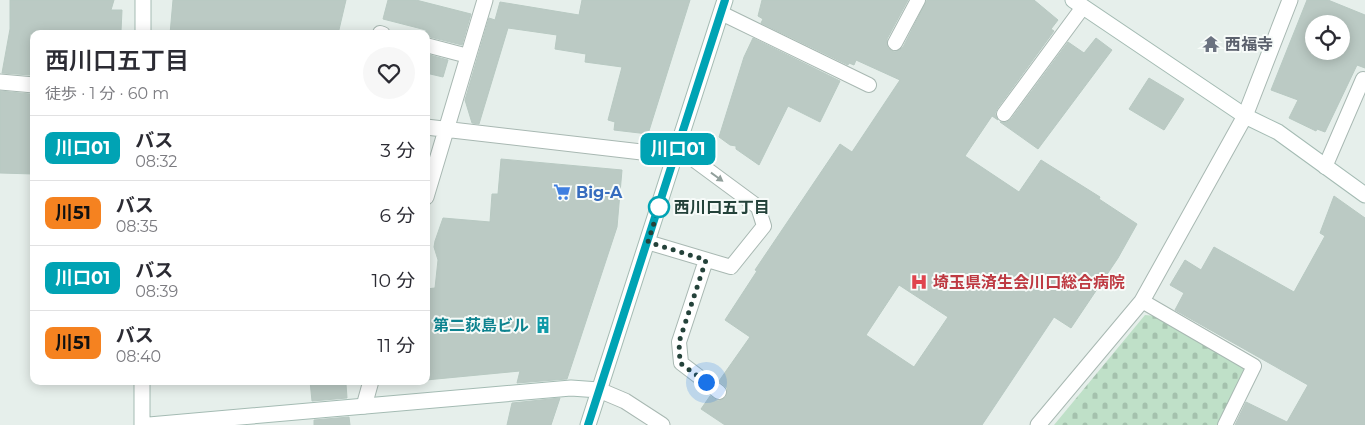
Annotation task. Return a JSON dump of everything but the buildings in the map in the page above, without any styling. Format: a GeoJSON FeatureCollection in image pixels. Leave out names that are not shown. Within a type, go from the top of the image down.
{"type":"FeatureCollection","features":[{"type":"Feature","properties":{"kind":"street"},"geometry":{"type":"LineString","coordinates":[[143,0],[143,30]]}},
{"type":"Feature","properties":{"kind":"street"},"geometry":{"type":"LineString","coordinates":[[430,183],[485,0]]}},
{"type":"Feature","properties":{"kind":"street"},"geometry":{"type":"LineString","coordinates":[[1038,425],[1142,301],[1245,116],[1290,0]]}},
{"type":"Feature","properties":{"kind":"street"},"geometry":{"type":"LineString","coordinates":[[1078,3],[1245,116],[1278,132],[1365,195]]}},
{"type":"Feature","properties":{"kind":"street"},"geometry":{"type":"LineString","coordinates":[[588,425],[723,7]]}},
{"type":"Feature","properties":{"kind":"street"},"geometry":{"type":"LineString","coordinates":[[0,82],[30,85]]}},
{"type":"Feature","properties":{"kind":"street"},"geometry":{"type":"LineString","coordinates":[[430,127],[677,152]]}},
{"type":"Feature","properties":{"kind":"street"},"geometry":{"type":"LineString","coordinates":[[142,385],[142,425]]}},
{"type":"Feature","properties":{"kind":"street"},"geometry":{"type":"LineString","coordinates":[[364,406],[370,385]]}},
{"type":"Feature","properties":{"kind":"street"},"geometry":{"type":"LineString","coordinates":[[149,425],[571,388],[599,390],[625,401],[662,425]]}},
{"type":"Feature","properties":{"kind":"lane"},"geometry":{"type":"LineString","coordinates":[[895,44],[918,0]]}},
{"type":"Feature","properties":{"kind":"lane"},"geometry":{"type":"LineString","coordinates":[[1004,114],[1078,3]]}},
{"type":"Feature","properties":{"kind":"lane"},"geometry":{"type":"LineString","coordinates":[[723,7],[869,85]]}},
{"type":"Feature","properties":{"kind":"lane"},"geometry":{"type":"LineString","coordinates":[[430,46],[468,56]]}},
{"type":"Feature","properties":{"kind":"lane"},"geometry":{"type":"LineString","coordinates":[[1325,166],[1363,79]]}},
{"type":"Feature","properties":{"kind":"lane"},"geometry":{"type":"LineString","coordinates":[[648,242],[731,268],[764,226],[758,207],[677,152]]}},
{"type":"Feature","properties":{"kind":"lane"},"geometry":{"type":"LineString","coordinates":[[706,260],[679,342],[680,363],[719,392]]}},
{"type":"Feature","properties":{"kind":"lane"},"geometry":{"type":"LineString","coordinates":[[1142,301],[1254,366],[1225,425]]}},
{"type":"Feature","properties":{"kind":"green space"},"geometry":{"type":"Polygon","coordinates":[[[1145,315],[1156,316],[1249,370],[1220,425],[1054,425],[1145,315]]]}},
{"type":"Feature","properties":{"kind":"bus line","name":"川口01"},"geometry":{"type":"LineString","coordinates":[[588,425],[725,0]]}},
{"type":"Feature","properties":{"kind":"place","name":"西福寺"},"geometry":{"type":"Point","coordinates":[1211,44]}},
{"type":"Feature","properties":{"kind":"place","name":"Big-A"},"geometry":{"type":"Point","coordinates":[562,192]}},
{"type":"Feature","properties":{"kind":"place","name":"西川口五丁目"},"geometry":{"type":"Point","coordinates":[659,207]}},
{"type":"Feature","properties":{"kind":"place","name":"埼玉県済生会川口総合病院"},"geometry":{"type":"Point","coordinates":[919,282]}},
{"type":"Feature","properties":{"kind":"place","name":"第二荻島ビル"},"geometry":{"type":"Point","coordinates":[543,325]}},
{"type":"Feature","properties":{"kind":"route"},"geometry":{"type":"LineString","coordinates":[[659,207],[648,242],[706,260],[679,342],[680,363],[706,382]]}}]}
